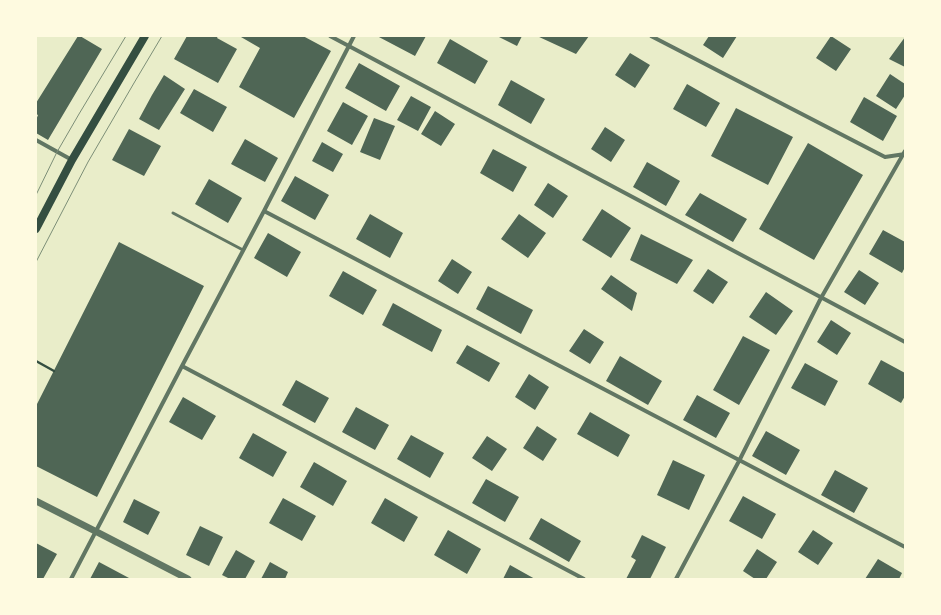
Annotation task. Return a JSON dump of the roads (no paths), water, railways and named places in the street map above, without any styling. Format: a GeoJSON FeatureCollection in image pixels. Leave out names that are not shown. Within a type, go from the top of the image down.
{"type":"FeatureCollection","features":[{"type":"Feature","properties":{"kind":"main road"},"geometry":{"type":"LineString","coordinates":[[36,229],[72,160],[145,36]]}},
{"type":"Feature","properties":{"kind":"street"},"geometry":{"type":"LineString","coordinates":[[330,36],[905,342]]}},
{"type":"Feature","properties":{"kind":"street"},"geometry":{"type":"LineString","coordinates":[[71,579],[264,212],[354,36]]}},
{"type":"Feature","properties":{"kind":"street"},"geometry":{"type":"LineString","coordinates":[[652,36],[885,157],[904,153]]}},
{"type":"Feature","properties":{"kind":"street"},"geometry":{"type":"LineString","coordinates":[[36,140],[72,160]]}},
{"type":"Feature","properties":{"kind":"street"},"geometry":{"type":"LineString","coordinates":[[676,579],[739,461],[821,298],[904,153]]}},
{"type":"Feature","properties":{"kind":"street"},"geometry":{"type":"LineString","coordinates":[[264,212],[905,547]]}},
{"type":"Feature","properties":{"kind":"street"},"geometry":{"type":"LineString","coordinates":[[182,366],[584,579]]}},
{"type":"Feature","properties":{"kind":"street"},"geometry":{"type":"LineString","coordinates":[[36,501],[188,579]]}},
{"type":"Feature","properties":{"kind":"lane"},"geometry":{"type":"LineString","coordinates":[[173,213],[243,250]]}},
{"type":"Feature","properties":{"kind":"tram line"},"geometry":{"type":"LineString","coordinates":[[36,195],[57,152],[126,36]]}},
{"type":"Feature","properties":{"kind":"tram line"},"geometry":{"type":"LineString","coordinates":[[36,262],[88,162],[162,36]]}}]}
